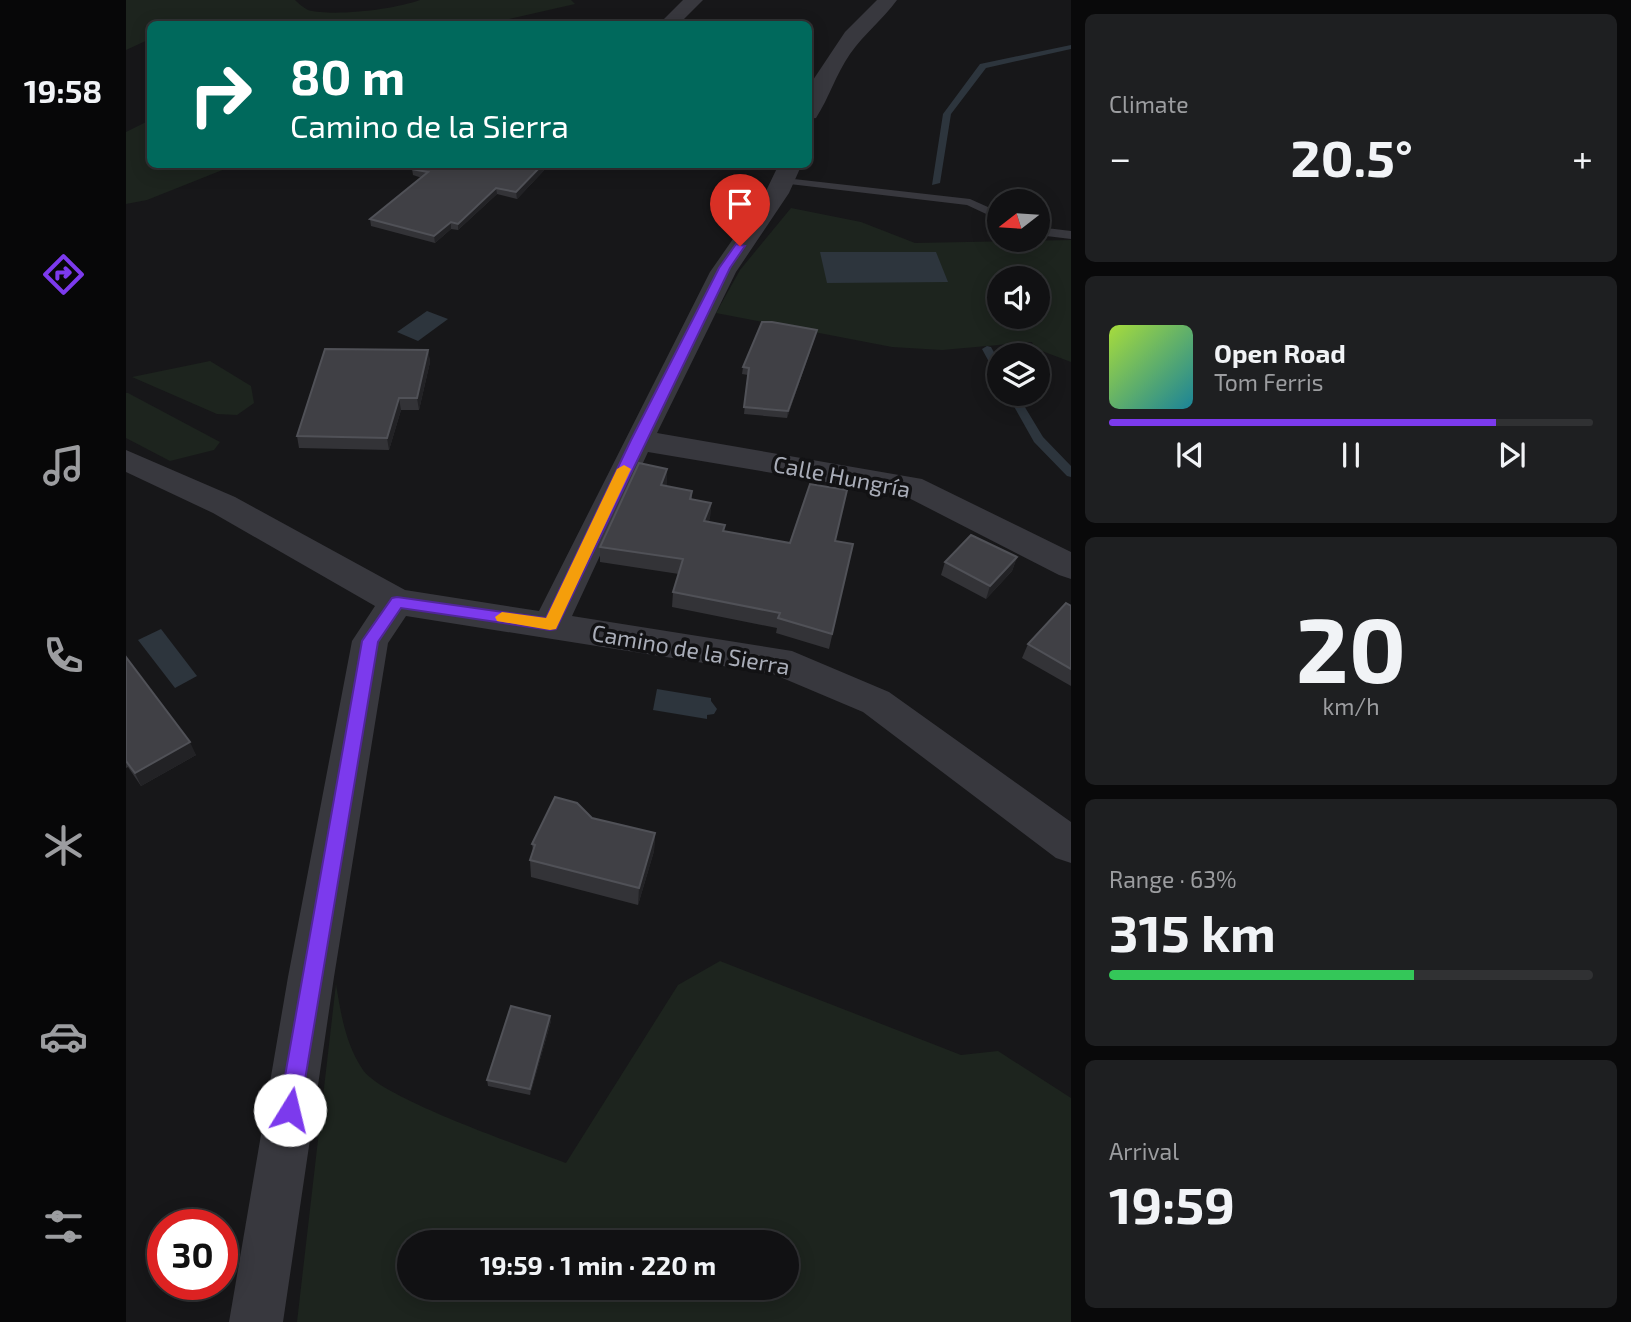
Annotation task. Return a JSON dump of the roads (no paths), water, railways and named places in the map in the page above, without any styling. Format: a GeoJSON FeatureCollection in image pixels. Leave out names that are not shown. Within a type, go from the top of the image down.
{"type":"FeatureCollection","features":[{"type":"Feature","properties":{"kind":"street"},"geometry":{"type":"LineString","coordinates":[[671,21],[694,0]]}},
{"type":"Feature","properties":{"kind":"street"},"geometry":{"type":"LineString","coordinates":[[812,102],[816,92],[871,13],[888,0]]}},
{"type":"Feature","properties":{"kind":"street"},"geometry":{"type":"LineString","coordinates":[[550,625],[638,440],[725,268],[788,173]]}},
{"type":"Feature","properties":{"kind":"street","name":"Calle Hungría"},"geometry":{"type":"LineString","coordinates":[[638,440],[911,486],[1071,567]]}},
{"type":"Feature","properties":{"kind":"street","name":"Camino de la Sierra"},"geometry":{"type":"LineString","coordinates":[[126,460],[223,505],[397,602],[779,660],[876,702],[1071,845]]}},
{"type":"Feature","properties":{"kind":"street"},"geometry":{"type":"LineString","coordinates":[[256,1322],[311,977],[370,641],[397,602]]}},
{"type":"Feature","properties":{"kind":"lane"},"geometry":{"type":"LineString","coordinates":[[788,173],[970,202],[987,211]]}},
{"type":"Feature","properties":{"kind":"lane"},"geometry":{"type":"LineString","coordinates":[[1050,231],[1071,234]]}},
{"type":"Feature","properties":{"kind":"waterway"},"geometry":{"type":"LineString","coordinates":[[935,183],[947,114],[983,66],[1071,47]]}},
{"type":"Feature","properties":{"kind":"waterway"},"geometry":{"type":"LineString","coordinates":[[1019,406],[1038,439],[1071,473]]}}]}
